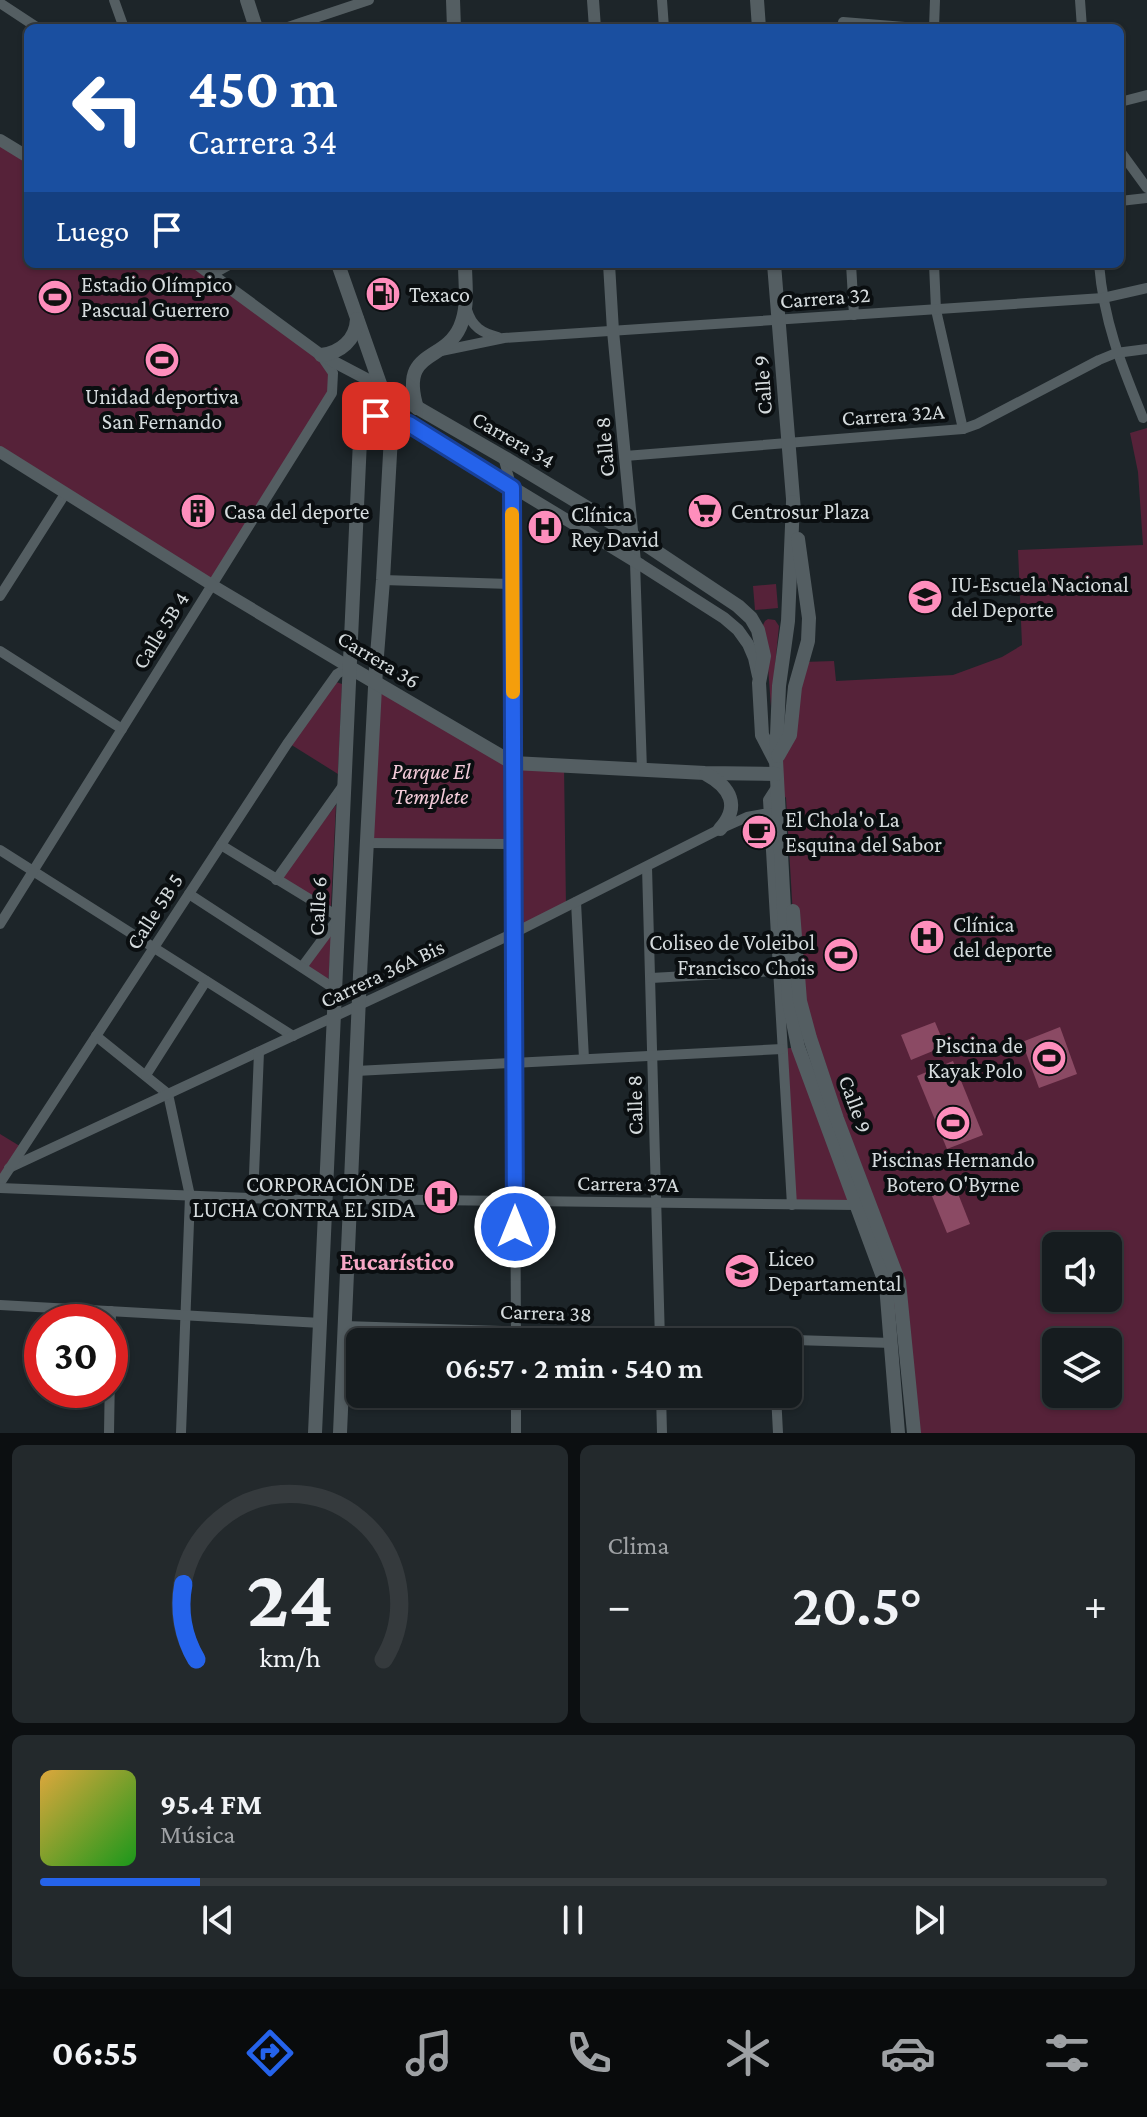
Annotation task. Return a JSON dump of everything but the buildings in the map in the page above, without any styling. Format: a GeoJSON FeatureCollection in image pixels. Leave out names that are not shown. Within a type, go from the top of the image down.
{"type":"FeatureCollection","features":[{"type":"Feature","properties":{"kind":"main road"},"geometry":{"type":"LineString","coordinates":[[247,0],[255,24]]}},
{"type":"Feature","properties":{"kind":"main road"},"geometry":{"type":"LineString","coordinates":[[453,0],[454,24]]}},
{"type":"Feature","properties":{"kind":"main road"},"geometry":{"type":"LineString","coordinates":[[757,0],[759,24]]}},
{"type":"Feature","properties":{"kind":"main road"},"geometry":{"type":"LineString","coordinates":[[339,268],[392,418],[375,683],[340,1433]]}},
{"type":"Feature","properties":{"kind":"main road"},"geometry":{"type":"LineString","coordinates":[[417,408],[412,392],[415,373],[423,361],[455,335],[466,308],[465,268]]}},
{"type":"Feature","properties":{"kind":"main road","name":"Calle 9"},"geometry":{"type":"LineString","coordinates":[[774,268],[793,502],[809,618],[808,641],[795,687],[790,735],[776,773],[786,798],[800,1001],[826,1087],[899,1282],[914,1433]]}},
{"type":"Feature","properties":{"kind":"main road"},"geometry":{"type":"LineString","coordinates":[[321,355],[330,354],[346,344],[357,328],[357,319]]}},
{"type":"Feature","properties":{"kind":"main road","name":"Carrera 34"},"geometry":{"type":"LineString","coordinates":[[380,386],[632,536],[738,606],[751,618],[758,630],[764,656],[759,683],[762,735],[776,773]]}},
{"type":"Feature","properties":{"kind":"main road","name":"Calle 6"},"geometry":{"type":"LineString","coordinates":[[315,1433],[361,418],[380,386]]}},
{"type":"Feature","properties":{"kind":"main road","name":"Calle 9"},"geometry":{"type":"LineString","coordinates":[[793,502],[788,621],[779,686],[776,773],[789,1002],[798,1047],[886,1285],[898,1433]]}},
{"type":"Feature","properties":{"kind":"main road","name":"Carrera 36"},"geometry":{"type":"LineString","coordinates":[[349,667],[513,763],[705,773],[776,773]]}},
{"type":"Feature","properties":{"kind":"main road"},"geometry":{"type":"LineString","coordinates":[[705,773],[723,785],[730,800],[729,816],[720,829]]}},
{"type":"Feature","properties":{"kind":"main road"},"geometry":{"type":"LineString","coordinates":[[818,1102],[826,1087]]}},
{"type":"Feature","properties":{"kind":"main road"},"geometry":{"type":"LineString","coordinates":[[324,1234],[346,1268]]}},
{"type":"Feature","properties":{"kind":"main road"},"geometry":{"type":"LineString","coordinates":[[317,1390],[342,1358]]}},
{"type":"Feature","properties":{"kind":"street"},"geometry":{"type":"LineString","coordinates":[[114,0],[123,24]]}},
{"type":"Feature","properties":{"kind":"street"},"geometry":{"type":"LineString","coordinates":[[303,24],[369,0]]}},
{"type":"Feature","properties":{"kind":"street"},"geometry":{"type":"LineString","coordinates":[[593,0],[595,24]]}},
{"type":"Feature","properties":{"kind":"street"},"geometry":{"type":"LineString","coordinates":[[662,0],[664,24]]}},
{"type":"Feature","properties":{"kind":"street"},"geometry":{"type":"LineString","coordinates":[[934,24],[935,0]]}},
{"type":"Feature","properties":{"kind":"street"},"geometry":{"type":"LineString","coordinates":[[1080,0],[1082,24]]}},
{"type":"Feature","properties":{"kind":"street"},"geometry":{"type":"LineString","coordinates":[[0,3],[32,24]]}},
{"type":"Feature","properties":{"kind":"street"},"geometry":{"type":"LineString","coordinates":[[843,22],[868,24]]}},
{"type":"Feature","properties":{"kind":"street"},"geometry":{"type":"LineString","coordinates":[[1124,101],[1147,95]]}},
{"type":"Feature","properties":{"kind":"street"},"geometry":{"type":"LineString","coordinates":[[0,140],[24,155]]}},
{"type":"Feature","properties":{"kind":"street"},"geometry":{"type":"LineString","coordinates":[[1124,156],[1147,188]]}},
{"type":"Feature","properties":{"kind":"street"},"geometry":{"type":"LineString","coordinates":[[1124,201],[1147,198]]}},
{"type":"Feature","properties":{"kind":"street","name":"Carrera 34"},"geometry":{"type":"LineString","coordinates":[[203,268],[321,355],[380,386]]}},
{"type":"Feature","properties":{"kind":"street"},"geometry":{"type":"LineString","coordinates":[[213,274],[224,268]]}},
{"type":"Feature","properties":{"kind":"street","name":"Calle 8"},"geometry":{"type":"LineString","coordinates":[[609,268],[635,562],[642,770]]}},
{"type":"Feature","properties":{"kind":"street"},"geometry":{"type":"LineString","coordinates":[[851,268],[854,315]]}},
{"type":"Feature","properties":{"kind":"street"},"geometry":{"type":"LineString","coordinates":[[934,268],[936,310],[963,429]]}},
{"type":"Feature","properties":{"kind":"street"},"geometry":{"type":"LineString","coordinates":[[1099,268],[1116,353],[1143,418]]}},
{"type":"Feature","properties":{"kind":"street","name":"Carrera 32"},"geometry":{"type":"LineString","coordinates":[[432,353],[504,338],[1103,298],[1147,288]]}},
{"type":"Feature","properties":{"kind":"street"},"geometry":{"type":"LineString","coordinates":[[466,308],[476,328],[504,338]]}},
{"type":"Feature","properties":{"kind":"street","name":"Carrera 32A"},"geometry":{"type":"LineString","coordinates":[[625,456],[963,429],[1099,360],[1116,353],[1147,349]]}},
{"type":"Feature","properties":{"kind":"street","name":"Calle 5B 4"},"geometry":{"type":"LineString","coordinates":[[0,924],[332,393],[333,373],[321,355]]}},
{"type":"Feature","properties":{"kind":"street","name":"Carrera 34"},"geometry":{"type":"LineString","coordinates":[[361,418],[376,416],[409,424],[724,618],[748,644],[759,683]]}},
{"type":"Feature","properties":{"kind":"street","name":"Carrera 36"},"geometry":{"type":"LineString","coordinates":[[0,452],[349,667]]}},
{"type":"Feature","properties":{"kind":"street"},"geometry":{"type":"LineString","coordinates":[[503,457],[512,488],[516,1328]]}},
{"type":"Feature","properties":{"kind":"street"},"geometry":{"type":"LineString","coordinates":[[0,596],[65,494]]}},
{"type":"Feature","properties":{"kind":"street"},"geometry":{"type":"LineString","coordinates":[[383,580],[512,584]]}},
{"type":"Feature","properties":{"kind":"street"},"geometry":{"type":"LineString","coordinates":[[0,651],[122,729]]}},
{"type":"Feature","properties":{"kind":"street","name":"Calle 5B 5"},"geometry":{"type":"LineString","coordinates":[[0,1185],[287,744],[337,674],[349,667]]}},
{"type":"Feature","properties":{"kind":"street","name":"Calle 9"},"geometry":{"type":"LineString","coordinates":[[776,773],[768,800],[792,1205]]}},
{"type":"Feature","properties":{"kind":"street"},"geometry":{"type":"LineString","coordinates":[[276,880],[346,782]]}},
{"type":"Feature","properties":{"kind":"street","name":"Carrera 36A Bis"},"geometry":{"type":"LineString","coordinates":[[9,1168],[514,933],[720,829],[747,817],[769,813]]}},
{"type":"Feature","properties":{"kind":"street"},"geometry":{"type":"LineString","coordinates":[[367,843],[514,844]]}},
{"type":"Feature","properties":{"kind":"street"},"geometry":{"type":"LineString","coordinates":[[221,845],[339,917],[302,967]]}},
{"type":"Feature","properties":{"kind":"street"},"geometry":{"type":"LineString","coordinates":[[0,850],[293,1036]]}},
{"type":"Feature","properties":{"kind":"street","name":"Calle 8"},"geometry":{"type":"LineString","coordinates":[[647,867],[660,1328]]}},
{"type":"Feature","properties":{"kind":"street"},"geometry":{"type":"LineString","coordinates":[[189,894],[335,989]]}},
{"type":"Feature","properties":{"kind":"street"},"geometry":{"type":"LineString","coordinates":[[576,902],[584,1059]]}},
{"type":"Feature","properties":{"kind":"street"},"geometry":{"type":"LineString","coordinates":[[651,978],[777,971]]}},
{"type":"Feature","properties":{"kind":"street"},"geometry":{"type":"LineString","coordinates":[[146,1075],[206,981]]}},
{"type":"Feature","properties":{"kind":"street"},"geometry":{"type":"LineString","coordinates":[[96,1036],[168,1094],[190,1196],[181,1433]]}},
{"type":"Feature","properties":{"kind":"street"},"geometry":{"type":"LineString","coordinates":[[356,1071],[782,1049]]}},
{"type":"Feature","properties":{"kind":"street"},"geometry":{"type":"LineString","coordinates":[[253,1199],[259,1052]]}},
{"type":"Feature","properties":{"kind":"street"},"geometry":{"type":"LineString","coordinates":[[0,1185],[325,1201]]}},
{"type":"Feature","properties":{"kind":"street","name":"Carrera 37A"},"geometry":{"type":"LineString","coordinates":[[350,1199],[857,1205]]}},
{"type":"Feature","properties":{"kind":"street"},"geometry":{"type":"LineString","coordinates":[[0,1305],[24,1306]]}},
{"type":"Feature","properties":{"kind":"street"},"geometry":{"type":"LineString","coordinates":[[128,1312],[321,1323]]}},
{"type":"Feature","properties":{"kind":"street","name":"Carrera 38"},"geometry":{"type":"LineString","coordinates":[[344,1326],[375,1328]]}},
{"type":"Feature","properties":{"kind":"street","name":"Carrera 38"},"geometry":{"type":"LineString","coordinates":[[802,1341],[892,1343]]}},
{"type":"Feature","properties":{"kind":"street"},"geometry":{"type":"LineString","coordinates":[[109,1408],[109,1433]]}},
{"type":"Feature","properties":{"kind":"street"},"geometry":{"type":"LineString","coordinates":[[516,1408],[516,1433]]}},
{"type":"Feature","properties":{"kind":"street"},"geometry":{"type":"LineString","coordinates":[[661,1408],[662,1433]]}},
{"type":"Feature","properties":{"kind":"street"},"geometry":{"type":"LineString","coordinates":[[777,1408],[778,1433]]}},
{"type":"Feature","properties":{"kind":"green space","name":"Unidad deportiva San Fernando"},"geometry":{"type":"Polygon","coordinates":[[[0,140],[24,155],[24,268],[202,268],[328,365],[332,393],[212,585],[0,452],[0,140]]]}},
{"type":"Feature","properties":{"kind":"green space"},"geometry":{"type":"Polygon","coordinates":[[[1147,428],[1147,1433],[914,1433],[906,1349],[837,1119],[796,967],[786,798],[777,786],[776,760],[803,662],[834,661],[836,681],[953,675],[1002,657],[1022,645],[1018,550],[1143,545],[1138,472],[1130,433],[1147,428]]]}},
{"type":"Feature","properties":{"kind":"green space"},"geometry":{"type":"Polygon","coordinates":[[[776,584],[778,608],[755,610],[753,586],[776,584]]]}},
{"type":"Feature","properties":{"kind":"green space"},"geometry":{"type":"Polygon","coordinates":[[[768,619],[775,620],[779,626],[771,707],[763,625],[768,619]]]}},
{"type":"Feature","properties":{"kind":"green space"},"geometry":{"type":"Polygon","coordinates":[[[336,682],[342,684],[338,774],[290,744],[336,682]]]}},
{"type":"Feature","properties":{"kind":"green space","name":"Parque El Templete"},"geometry":{"type":"Polygon","coordinates":[[[375,683],[513,763],[564,766],[566,907],[514,933],[513,844],[367,843],[375,683]]]}},
{"type":"Feature","properties":{"kind":"green space"},"geometry":{"type":"Polygon","coordinates":[[[336,805],[331,906],[279,879],[336,805]]]}},
{"type":"Feature","properties":{"kind":"green space"},"geometry":{"type":"Polygon","coordinates":[[[332,932],[328,984],[304,967],[332,932]]]}},
{"type":"Feature","properties":{"kind":"green space"},"geometry":{"type":"Polygon","coordinates":[[[798,1047],[857,1205],[792,1205],[782,1049],[798,1047]]]}},
{"type":"Feature","properties":{"kind":"green space"},"geometry":{"type":"Polygon","coordinates":[[[0,1134],[23,1148],[0,1183],[0,1134]]]}},
{"type":"Feature","properties":{"kind":"shaded area"},"geometry":{"type":"Polygon","coordinates":[[[935,1022],[945,1046],[911,1060],[901,1035],[935,1022]]]}},
{"type":"Feature","properties":{"kind":"shaded area","name":"Piscina de Kayak Polo"},"geometry":{"type":"Polygon","coordinates":[[[1060,1027],[1077,1074],[1039,1088],[1022,1042],[1060,1027]]]}},
{"type":"Feature","properties":{"kind":"shaded area"},"geometry":{"type":"Polygon","coordinates":[[[953,1061],[983,1135],[947,1149],[917,1076],[953,1061]]]}},
{"type":"Feature","properties":{"kind":"shaded area"},"geometry":{"type":"Polygon","coordinates":[[[955,1186],[970,1224],[947,1233],[932,1196],[955,1186]]]}},
{"type":"Feature","properties":{"kind":"slow traffic"},"geometry":{"type":"LineString","coordinates":[[512,514],[513,692]]}},
{"type":"Feature","properties":{"kind":"place","name":"Texaco"},"geometry":{"type":"Point","coordinates":[383,294]}},
{"type":"Feature","properties":{"kind":"place","name":"Estadio Olímpico Pascual Guerrero"},"geometry":{"type":"Point","coordinates":[55,297]}},
{"type":"Feature","properties":{"kind":"place","name":"Unidad deportiva San Fernando"},"geometry":{"type":"Point","coordinates":[162,360]}},
{"type":"Feature","properties":{"kind":"place","name":"Casa del deporte"},"geometry":{"type":"Point","coordinates":[198,511]}},
{"type":"Feature","properties":{"kind":"place","name":"Centrosur Plaza"},"geometry":{"type":"Point","coordinates":[705,511]}},
{"type":"Feature","properties":{"kind":"place","name":"Clínica Rey David"},"geometry":{"type":"Point","coordinates":[545,527]}},
{"type":"Feature","properties":{"kind":"place","name":"IU-Escuela Nacional del Deporte"},"geometry":{"type":"Point","coordinates":[925,597]}},
{"type":"Feature","properties":{"kind":"place","name":"El Chola'o La Esquina del Sabor"},"geometry":{"type":"Point","coordinates":[759,832]}},
{"type":"Feature","properties":{"kind":"place","name":"Clínica del deporte"},"geometry":{"type":"Point","coordinates":[927,937]}},
{"type":"Feature","properties":{"kind":"place","name":"Coliseo de Voleibol Francisco Chois"},"geometry":{"type":"Point","coordinates":[841,955]}},
{"type":"Feature","properties":{"kind":"place","name":"Piscina de Kayak Polo"},"geometry":{"type":"Point","coordinates":[1049,1058]}},
{"type":"Feature","properties":{"kind":"place","name":"Piscinas Hernando Botero O'Byrne"},"geometry":{"type":"Point","coordinates":[953,1123]}},
{"type":"Feature","properties":{"kind":"place","name":"CORPORACIÓN DE LUCHA CONTRA EL SIDA"},"geometry":{"type":"Point","coordinates":[441,1197]}},
{"type":"Feature","properties":{"kind":"place","name":"Liceo Departamental"},"geometry":{"type":"Point","coordinates":[742,1271]}},
{"type":"Feature","properties":{"kind":"district","name":"Eucarístico"},"geometry":{"type":"Point","coordinates":[397,1262]}},
{"type":"Feature","properties":{"kind":"route"},"geometry":{"type":"LineString","coordinates":[[376,416],[409,424],[512,488],[515,1227]]}}]}
